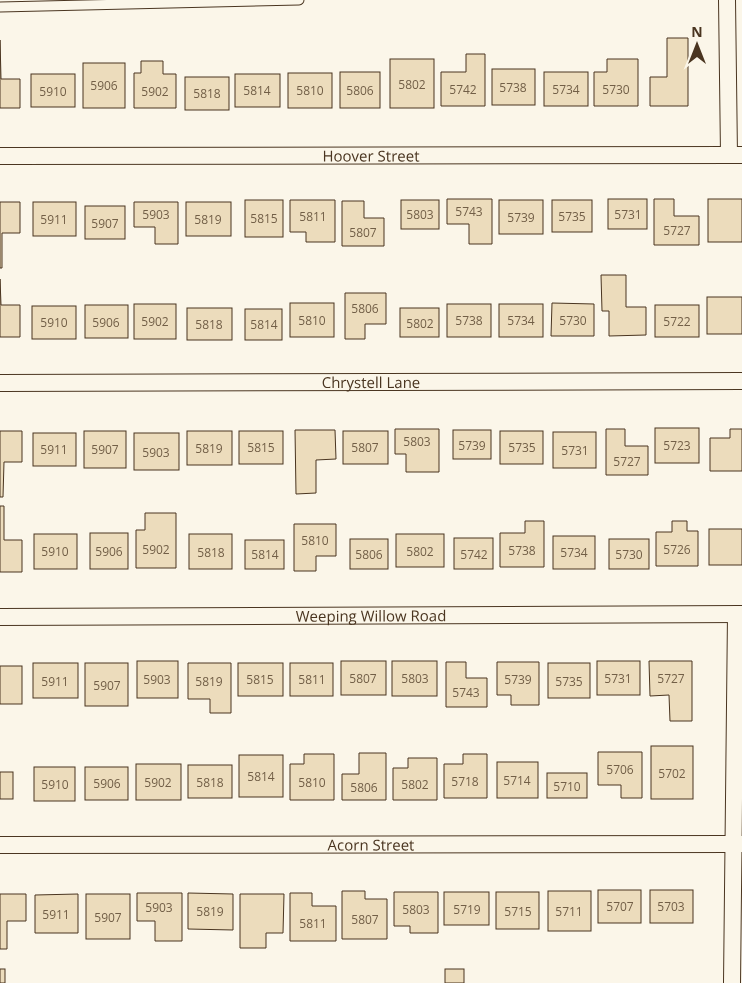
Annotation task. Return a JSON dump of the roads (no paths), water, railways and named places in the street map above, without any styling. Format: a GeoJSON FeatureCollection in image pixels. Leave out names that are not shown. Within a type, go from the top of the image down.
{"type":"FeatureCollection","features":[{"type":"Feature","properties":{"kind":"street"},"geometry":{"type":"LineString","coordinates":[[727,0],[736,155]]}},
{"type":"Feature","properties":{"kind":"street","name":"Hoover Street"},"geometry":{"type":"LineString","coordinates":[[0,156],[736,155]]}},
{"type":"Feature","properties":{"kind":"street","name":"Chrystell Lane"},"geometry":{"type":"LineString","coordinates":[[0,383],[742,381]]}},
{"type":"Feature","properties":{"kind":"street"},"geometry":{"type":"LineString","coordinates":[[732,983],[738,844],[739,614]]}},
{"type":"Feature","properties":{"kind":"street","name":"Weeping Willow Road"},"geometry":{"type":"LineString","coordinates":[[0,617],[739,614]]}},
{"type":"Feature","properties":{"kind":"street","name":"Acorn Street"},"geometry":{"type":"LineString","coordinates":[[0,845],[738,844]]}},
{"type":"Feature","properties":{"kind":"lane"},"geometry":{"type":"LineString","coordinates":[[0,7],[141,1],[299,0]]}}]}
